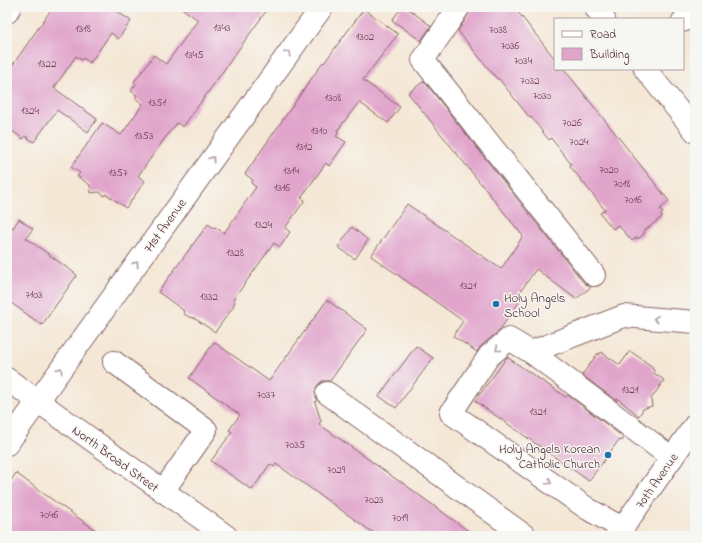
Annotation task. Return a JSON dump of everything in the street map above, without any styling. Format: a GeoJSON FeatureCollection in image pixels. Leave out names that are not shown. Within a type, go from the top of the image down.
{"type":"FeatureCollection","features":[{"type":"Feature","properties":{"kind":"street"},"geometry":{"type":"LineString","coordinates":[[7,12],[10,7]]}},
{"type":"Feature","properties":{"kind":"street","name":"71st Avenue"},"geometry":{"type":"LineString","coordinates":[[7,444],[322,7]]}},
{"type":"Feature","properties":{"kind":"street"},"geometry":{"type":"LineString","coordinates":[[459,7],[422,60],[594,275]]}},
{"type":"Feature","properties":{"kind":"street"},"geometry":{"type":"LineString","coordinates":[[595,7],[603,18]]}},
{"type":"Feature","properties":{"kind":"street"},"geometry":{"type":"LineString","coordinates":[[684,20],[695,10]]}},
{"type":"Feature","properties":{"kind":"street"},"geometry":{"type":"LineString","coordinates":[[646,70],[695,131]]}},
{"type":"Feature","properties":{"kind":"street"},"geometry":{"type":"LineString","coordinates":[[531,352],[624,316],[695,322]]}},
{"type":"Feature","properties":{"kind":"street"},"geometry":{"type":"LineString","coordinates":[[625,532],[588,509],[451,412],[489,356],[509,339],[531,352],[672,458]]}},
{"type":"Feature","properties":{"kind":"street"},"geometry":{"type":"LineString","coordinates":[[114,362],[206,430],[162,491]]}},
{"type":"Feature","properties":{"kind":"street","name":"North Broad Street"},"geometry":{"type":"LineString","coordinates":[[7,379],[226,536]]}},
{"type":"Feature","properties":{"kind":"street"},"geometry":{"type":"LineString","coordinates":[[327,393],[525,536]]}},
{"type":"Feature","properties":{"kind":"street","name":"70th Avenue"},"geometry":{"type":"LineString","coordinates":[[625,532],[695,425]]}},
{"type":"Feature","properties":{"kind":"building"},"geometry":{"type":"Polygon","coordinates":[[[53,7],[111,7],[131,21],[118,39],[111,33],[90,63],[83,58],[82,60],[76,56],[54,88],[97,119],[88,132],[57,110],[34,142],[25,136],[23,139],[7,127],[7,73],[53,7]]]}},
{"type":"Feature","properties":{"kind":"building"},"geometry":{"type":"Polygon","coordinates":[[[180,7],[269,7],[183,127],[177,123],[165,138],[138,176],[145,181],[126,208],[106,194],[105,196],[99,192],[91,193],[90,185],[77,176],[80,173],[71,167],[102,123],[121,135],[143,104],[135,98],[137,95],[131,91],[136,84],[134,82],[154,55],[166,64],[198,20],[180,7]]]}},
{"type":"Feature","properties":{"kind":"building"},"geometry":{"type":"Polygon","coordinates":[[[402,7],[406,7],[431,26],[421,41],[392,20],[402,7]]]}},
{"type":"Feature","properties":{"kind":"building"},"geometry":{"type":"Polygon","coordinates":[[[475,7],[514,7],[554,58],[554,70],[565,70],[669,201],[660,209],[663,213],[661,214],[662,217],[644,231],[644,234],[639,238],[632,241],[618,225],[613,229],[600,213],[605,210],[570,166],[571,164],[551,138],[549,140],[458,31],[471,10],[475,7]]]}},
{"type":"Feature","properties":{"kind":"building"},"geometry":{"type":"Polygon","coordinates":[[[364,9],[398,34],[363,80],[400,107],[388,123],[359,102],[337,131],[339,133],[336,136],[346,142],[329,166],[326,163],[301,198],[305,200],[285,228],[290,232],[280,247],[274,243],[233,300],[235,302],[233,305],[234,306],[215,332],[194,318],[184,314],[183,310],[158,292],[208,224],[224,233],[256,187],[251,183],[253,180],[245,174],[323,62],[324,63],[364,9]]]}},
{"type":"Feature","properties":{"kind":"building"},"geometry":{"type":"Polygon","coordinates":[[[424,81],[584,283],[591,287],[576,299],[536,269],[516,298],[520,301],[499,331],[481,346],[477,352],[453,336],[463,321],[371,256],[407,204],[501,269],[523,236],[408,93],[424,81]]]}},
{"type":"Feature","properties":{"kind":"building"},"geometry":{"type":"Polygon","coordinates":[[[19,219],[33,229],[26,238],[77,275],[42,325],[7,300],[7,224],[13,228],[19,219]]]}},
{"type":"Feature","properties":{"kind":"building"},"geometry":{"type":"Polygon","coordinates":[[[352,227],[368,240],[355,259],[338,247],[352,227]]]}},
{"type":"Feature","properties":{"kind":"building"},"geometry":{"type":"Polygon","coordinates":[[[327,300],[367,329],[330,381],[322,381],[317,386],[315,392],[317,400],[315,402],[321,421],[319,424],[475,536],[378,536],[276,464],[274,467],[270,464],[252,490],[211,461],[232,432],[229,430],[240,415],[189,378],[214,342],[269,381],[327,300]]]}},
{"type":"Feature","properties":{"kind":"building"},"geometry":{"type":"Polygon","coordinates":[[[416,346],[433,358],[396,408],[379,396],[416,346]]]}},
{"type":"Feature","properties":{"kind":"building"},"geometry":{"type":"Polygon","coordinates":[[[630,351],[653,367],[652,369],[655,371],[654,373],[664,380],[651,399],[652,406],[643,409],[639,416],[617,398],[617,401],[582,375],[598,353],[599,355],[601,352],[620,365],[630,351]]]}},
{"type":"Feature","properties":{"kind":"building"},"geometry":{"type":"Polygon","coordinates":[[[507,357],[566,397],[568,395],[623,437],[623,440],[618,441],[589,481],[475,401],[507,357]]]}},
{"type":"Feature","properties":{"kind":"building"},"geometry":{"type":"Polygon","coordinates":[[[16,473],[104,536],[7,536],[7,487],[16,473]]]}},
{"type":"Feature","properties":{"kind":"place","name":"Holy Angels School"},"geometry":{"type":"Point","coordinates":[496,304]}},
{"type":"Feature","properties":{"kind":"place","name":"Holy Angels Korean Catholic Church"},"geometry":{"type":"Point","coordinates":[608,455]}}]}
